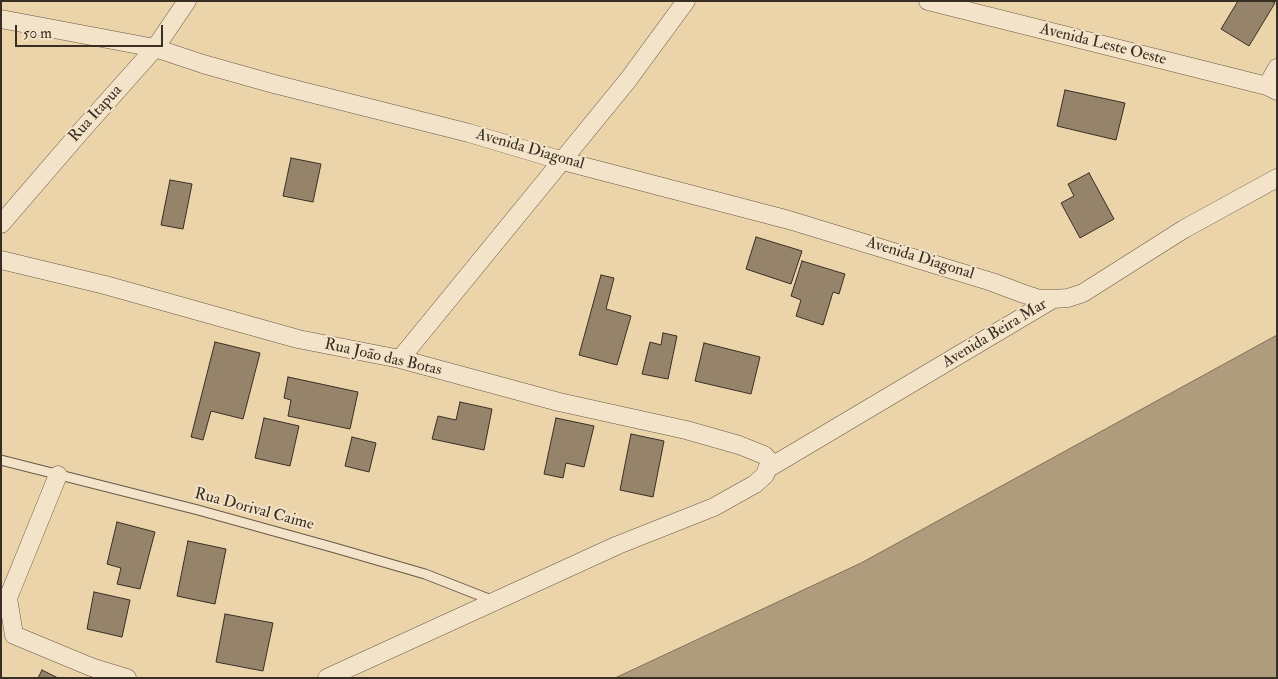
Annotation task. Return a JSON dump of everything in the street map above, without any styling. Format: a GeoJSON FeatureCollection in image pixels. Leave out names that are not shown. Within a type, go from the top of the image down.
{"type":"FeatureCollection","features":[{"type":"Feature","properties":{"kind":"street","name":"Rua Itapua"},"geometry":{"type":"LineString","coordinates":[[1,224],[155,48],[187,1]]}},
{"type":"Feature","properties":{"kind":"street"},"geometry":{"type":"LineString","coordinates":[[400,359],[628,80],[686,1]]}},
{"type":"Feature","properties":{"kind":"street","name":"Avenida Leste Oeste"},"geometry":{"type":"LineString","coordinates":[[928,1],[1272,89]]}},
{"type":"Feature","properties":{"kind":"street","name":"Avenida Diagonal"},"geometry":{"type":"LineString","coordinates":[[1,18],[155,48],[274,84],[469,132],[563,161],[789,220],[992,282],[1040,299],[1054,299]]}},
{"type":"Feature","properties":{"kind":"street"},"geometry":{"type":"LineString","coordinates":[[1272,89],[1277,68]]}},
{"type":"Feature","properties":{"kind":"street","name":"Avenida Beira Mar"},"geometry":{"type":"LineString","coordinates":[[327,678],[618,545],[714,507],[755,484],[765,475],[766,462],[1054,299],[1068,298],[1083,293],[1184,229],[1277,178]]}},
{"type":"Feature","properties":{"kind":"street","name":"Rua João das Botas"},"geometry":{"type":"LineString","coordinates":[[1,260],[105,285],[298,339],[400,359],[559,402],[686,430],[739,445],[766,462]]}},
{"type":"Feature","properties":{"kind":"street"},"geometry":{"type":"LineString","coordinates":[[58,475],[8,598],[14,635],[91,667],[127,678]]}},
{"type":"Feature","properties":{"kind":"lane","name":"Rua Dorival Caime"},"geometry":{"type":"LineString","coordinates":[[1,460],[198,510],[416,571],[495,601]]}},
{"type":"Feature","properties":{"kind":"shaded area"},"geometry":{"type":"Polygon","coordinates":[[[1277,335],[1277,678],[615,678],[861,563],[1277,335]]]}},
{"type":"Feature","properties":{"kind":"building"},"geometry":{"type":"Polygon","coordinates":[[[1238,1],[1271,1],[1275,3],[1249,46],[1221,29],[1238,1]]]}},
{"type":"Feature","properties":{"kind":"building"},"geometry":{"type":"Polygon","coordinates":[[[1065,90],[1125,103],[1116,140],[1057,126],[1065,90]]]}},
{"type":"Feature","properties":{"kind":"building"},"geometry":{"type":"Polygon","coordinates":[[[291,158],[321,164],[313,202],[283,196],[291,158]]]}},
{"type":"Feature","properties":{"kind":"building"},"geometry":{"type":"Polygon","coordinates":[[[1089,173],[1114,219],[1080,238],[1061,203],[1074,196],[1068,184],[1089,173]]]}},
{"type":"Feature","properties":{"kind":"building"},"geometry":{"type":"Polygon","coordinates":[[[170,180],[192,184],[183,229],[161,225],[170,180]]]}},
{"type":"Feature","properties":{"kind":"building"},"geometry":{"type":"Polygon","coordinates":[[[756,237],[802,251],[791,284],[746,269],[756,237]]]}},
{"type":"Feature","properties":{"kind":"building"},"geometry":{"type":"Polygon","coordinates":[[[802,261],[845,274],[839,294],[833,292],[823,325],[796,316],[801,300],[791,296],[802,261]]]}},
{"type":"Feature","properties":{"kind":"building"},"geometry":{"type":"Polygon","coordinates":[[[601,275],[614,278],[606,309],[631,316],[617,365],[579,355],[601,275]]]}},
{"type":"Feature","properties":{"kind":"building"},"geometry":{"type":"Polygon","coordinates":[[[663,333],[677,336],[668,379],[642,374],[650,342],[661,345],[663,333]]]}},
{"type":"Feature","properties":{"kind":"building"},"geometry":{"type":"Polygon","coordinates":[[[215,342],[260,353],[243,419],[211,411],[203,440],[191,437],[215,342]]]}},
{"type":"Feature","properties":{"kind":"building"},"geometry":{"type":"Polygon","coordinates":[[[704,343],[760,357],[751,394],[695,381],[704,343]]]}},
{"type":"Feature","properties":{"kind":"building"},"geometry":{"type":"Polygon","coordinates":[[[288,377],[358,392],[350,429],[288,416],[291,400],[284,398],[288,377]]]}},
{"type":"Feature","properties":{"kind":"building"},"geometry":{"type":"Polygon","coordinates":[[[460,402],[492,409],[484,450],[432,439],[438,416],[456,420],[460,402]]]}},
{"type":"Feature","properties":{"kind":"building"},"geometry":{"type":"Polygon","coordinates":[[[264,418],[299,426],[290,466],[255,458],[264,418]]]}},
{"type":"Feature","properties":{"kind":"building"},"geometry":{"type":"Polygon","coordinates":[[[556,418],[594,426],[584,467],[566,463],[563,478],[544,474],[556,418]]]}},
{"type":"Feature","properties":{"kind":"building"},"geometry":{"type":"Polygon","coordinates":[[[631,434],[664,441],[653,497],[620,490],[631,434]]]}},
{"type":"Feature","properties":{"kind":"building"},"geometry":{"type":"Polygon","coordinates":[[[352,437],[376,443],[369,472],[345,466],[352,437]]]}},
{"type":"Feature","properties":{"kind":"building"},"geometry":{"type":"Polygon","coordinates":[[[117,522],[155,532],[140,589],[117,584],[121,568],[107,564],[117,522]]]}},
{"type":"Feature","properties":{"kind":"building"},"geometry":{"type":"Polygon","coordinates":[[[188,541],[226,549],[215,604],[177,596],[188,541]]]}},
{"type":"Feature","properties":{"kind":"building"},"geometry":{"type":"Polygon","coordinates":[[[94,592],[130,600],[122,637],[87,629],[94,592]]]}},
{"type":"Feature","properties":{"kind":"building"},"geometry":{"type":"Polygon","coordinates":[[[225,614],[273,623],[263,671],[216,662],[225,614]]]}},
{"type":"Feature","properties":{"kind":"building"},"geometry":{"type":"Polygon","coordinates":[[[42,670],[58,678],[38,678],[42,670]]]}}]}
